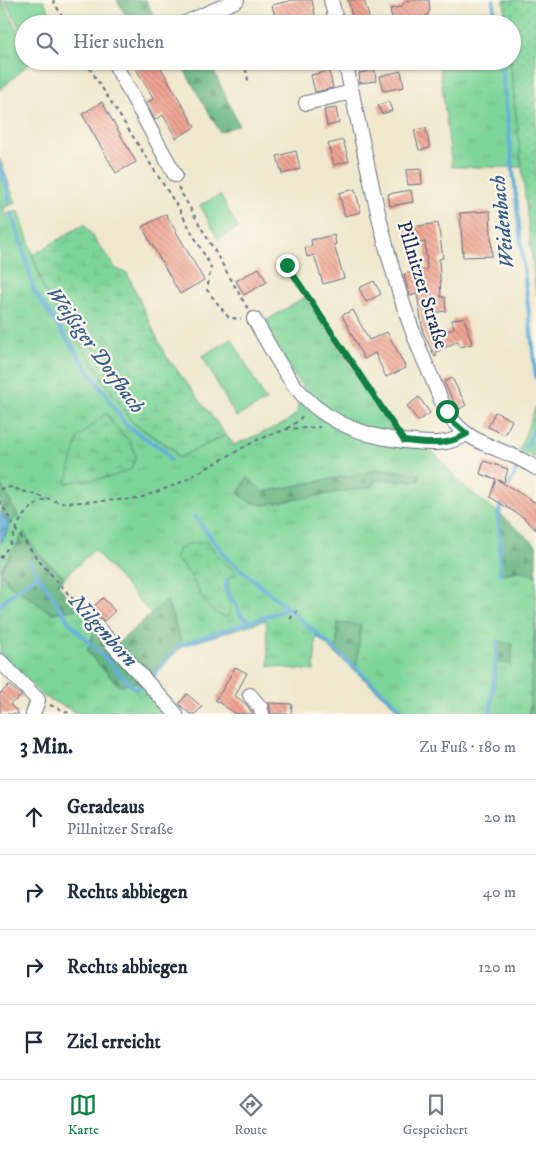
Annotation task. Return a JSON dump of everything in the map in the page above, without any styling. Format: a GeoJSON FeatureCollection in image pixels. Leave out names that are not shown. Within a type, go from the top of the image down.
{"type":"FeatureCollection","features":[{"type":"Feature","properties":{"kind":"street"},"geometry":{"type":"LineString","coordinates":[[203,15],[237,0]]}},
{"type":"Feature","properties":{"kind":"street"},"geometry":{"type":"LineString","coordinates":[[331,0],[335,15]]}},
{"type":"Feature","properties":{"kind":"street"},"geometry":{"type":"LineString","coordinates":[[118,70],[175,175]]}},
{"type":"Feature","properties":{"kind":"street","name":"Pillnitzer Straße"},"geometry":{"type":"LineString","coordinates":[[347,70],[383,230],[406,314],[418,348],[447,411],[453,422],[477,441],[514,456],[536,468]]}},
{"type":"Feature","properties":{"kind":"street"},"geometry":{"type":"LineString","coordinates":[[306,103],[352,92]]}},
{"type":"Feature","properties":{"kind":"street"},"geometry":{"type":"LineString","coordinates":[[254,319],[294,385],[316,408],[342,426],[369,435],[439,444],[454,441],[467,434]]}},
{"type":"Feature","properties":{"kind":"street"},"geometry":{"type":"LineString","coordinates":[[96,626],[176,714]]}},
{"type":"Feature","properties":{"kind":"street"},"geometry":{"type":"LineString","coordinates":[[0,662],[38,700],[33,714]]}},
{"type":"Feature","properties":{"kind":"street"},"geometry":{"type":"LineString","coordinates":[[250,695],[260,707],[262,714]]}},
{"type":"Feature","properties":{"kind":"path"},"geometry":{"type":"LineString","coordinates":[[54,0],[62,15]]}},
{"type":"Feature","properties":{"kind":"path"},"geometry":{"type":"LineString","coordinates":[[91,70],[179,209],[211,267],[207,290],[229,318],[254,319]]}},
{"type":"Feature","properties":{"kind":"path"},"geometry":{"type":"LineString","coordinates":[[246,70],[249,84]]}},
{"type":"Feature","properties":{"kind":"path"},"geometry":{"type":"LineString","coordinates":[[175,175],[178,190],[254,319]]}},
{"type":"Feature","properties":{"kind":"path"},"geometry":{"type":"LineString","coordinates":[[287,265],[404,441]]}},
{"type":"Feature","properties":{"kind":"path"},"geometry":{"type":"LineString","coordinates":[[0,489],[10,487],[62,503],[137,499],[178,484],[257,440],[287,429],[304,414],[306,404],[304,395]]}},
{"type":"Feature","properties":{"kind":"path"},"geometry":{"type":"LineString","coordinates":[[287,429],[342,426]]}},
{"type":"Feature","properties":{"kind":"path"},"geometry":{"type":"LineString","coordinates":[[0,558],[8,549],[15,529],[25,513],[46,499]]}},
{"type":"Feature","properties":{"kind":"path"},"geometry":{"type":"LineString","coordinates":[[0,501],[15,529],[40,562],[96,626]]}},
{"type":"Feature","properties":{"kind":"path"},"geometry":{"type":"LineString","coordinates":[[290,619],[297,610]]}},
{"type":"Feature","properties":{"kind":"path"},"geometry":{"type":"LineString","coordinates":[[38,700],[71,714]]}},
{"type":"Feature","properties":{"kind":"green space"},"geometry":{"type":"Polygon","coordinates":[[[0,0],[2,0],[15,26],[15,70],[22,70],[0,90],[0,0]]]}},
{"type":"Feature","properties":{"kind":"green space"},"geometry":{"type":"Polygon","coordinates":[[[5,0],[43,0],[51,15],[15,15],[15,19],[5,0]]]}},
{"type":"Feature","properties":{"kind":"green space"},"geometry":{"type":"Polygon","coordinates":[[[117,0],[146,0],[154,15],[126,15],[117,0]]]}},
{"type":"Feature","properties":{"kind":"green space"},"geometry":{"type":"Polygon","coordinates":[[[504,0],[536,0],[536,295],[511,70],[521,70],[521,15],[505,15],[504,0]]]}},
{"type":"Feature","properties":{"kind":"green space"},"geometry":{"type":"Polygon","coordinates":[[[505,13],[505,15],[489,15],[505,13]]]}},
{"type":"Feature","properties":{"kind":"green space"},"geometry":{"type":"Polygon","coordinates":[[[184,70],[213,70],[239,125],[220,132],[184,70]]]}},
{"type":"Feature","properties":{"kind":"green space"},"geometry":{"type":"Polygon","coordinates":[[[440,70],[511,70],[522,167],[452,167],[440,70]]]}},
{"type":"Feature","properties":{"kind":"green space"},"geometry":{"type":"Polygon","coordinates":[[[0,159],[16,203],[4,207],[5,215],[19,211],[44,290],[133,423],[173,450],[178,458],[226,435],[234,445],[285,423],[297,413],[299,400],[316,414],[430,448],[462,485],[500,514],[501,574],[519,571],[536,576],[536,612],[529,714],[403,714],[356,672],[360,625],[338,623],[336,654],[316,636],[314,671],[269,666],[266,620],[183,646],[167,601],[151,614],[94,550],[65,577],[41,557],[24,533],[0,570],[0,544],[9,524],[18,516],[0,483],[0,159]],[[106,413],[78,438],[131,443],[113,424],[106,413]],[[383,469],[263,492],[248,478],[264,505],[373,486],[374,480],[419,481],[383,469]],[[208,543],[176,558],[191,576],[199,592],[226,596],[229,589],[228,578],[237,574],[218,556],[208,543]]]}},
{"type":"Feature","properties":{"kind":"green space"},"geometry":{"type":"Polygon","coordinates":[[[220,195],[238,228],[218,239],[200,205],[220,195]]]}},
{"type":"Feature","properties":{"kind":"green space"},"geometry":{"type":"Polygon","coordinates":[[[84,224],[116,269],[127,273],[164,353],[226,435],[178,458],[173,449],[133,423],[44,290],[33,255],[84,224]]]}},
{"type":"Feature","properties":{"kind":"green space"},"geometry":{"type":"Polygon","coordinates":[[[305,297],[395,434],[343,420],[316,401],[305,390],[287,365],[262,323],[305,297]]]}},
{"type":"Feature","properties":{"kind":"green space"},"geometry":{"type":"Polygon","coordinates":[[[232,339],[266,401],[236,417],[202,356],[232,339]]]}},
{"type":"Feature","properties":{"kind":"green space"},"geometry":{"type":"Polygon","coordinates":[[[536,406],[536,458],[519,451],[536,406]]]}},
{"type":"Feature","properties":{"kind":"green space"},"geometry":{"type":"Polygon","coordinates":[[[106,413],[113,424],[131,443],[136,457],[131,469],[111,477],[66,483],[78,438],[106,413]]]}},
{"type":"Feature","properties":{"kind":"green space"},"geometry":{"type":"Polygon","coordinates":[[[383,469],[420,474],[419,481],[374,480],[374,486],[264,505],[251,503],[238,493],[248,477],[263,492],[383,469]]]}},
{"type":"Feature","properties":{"kind":"green space"},"geometry":{"type":"Polygon","coordinates":[[[0,483],[18,516],[9,524],[0,510],[0,483]]]}},
{"type":"Feature","properties":{"kind":"green space"},"geometry":{"type":"Polygon","coordinates":[[[500,514],[536,545],[536,576],[519,571],[501,574],[500,514]]]}},
{"type":"Feature","properties":{"kind":"green space"},"geometry":{"type":"Polygon","coordinates":[[[24,532],[41,557],[65,577],[58,585],[78,609],[52,613],[10,585],[0,572],[24,532]]]}},
{"type":"Feature","properties":{"kind":"green space"},"geometry":{"type":"Polygon","coordinates":[[[208,542],[218,556],[237,574],[228,578],[229,589],[226,596],[230,604],[230,613],[226,617],[213,611],[208,606],[191,576],[175,558],[179,549],[189,544],[208,542]]]}},
{"type":"Feature","properties":{"kind":"green space"},"geometry":{"type":"Polygon","coordinates":[[[0,572],[10,585],[52,613],[78,609],[95,629],[87,652],[119,686],[141,681],[171,714],[79,714],[41,695],[0,654],[0,572]]]}},
{"type":"Feature","properties":{"kind":"green space"},"geometry":{"type":"Polygon","coordinates":[[[167,600],[183,646],[149,677],[117,644],[167,600]]]}},
{"type":"Feature","properties":{"kind":"green space"},"geometry":{"type":"Polygon","coordinates":[[[536,612],[536,714],[529,714],[536,612]]]}},
{"type":"Feature","properties":{"kind":"green space"},"geometry":{"type":"Polygon","coordinates":[[[338,623],[361,625],[356,672],[336,654],[338,623]]]}},
{"type":"Feature","properties":{"kind":"green space"},"geometry":{"type":"Polygon","coordinates":[[[95,629],[141,681],[119,686],[87,651],[95,629]]]}},
{"type":"Feature","properties":{"kind":"green space"},"geometry":{"type":"Polygon","coordinates":[[[498,641],[513,644],[511,665],[495,662],[498,641]]]}},
{"type":"Feature","properties":{"kind":"water"},"geometry":{"type":"Polygon","coordinates":[[[0,510],[9,524],[0,544],[0,510]]]}},
{"type":"Feature","properties":{"kind":"building"},"geometry":{"type":"Polygon","coordinates":[[[293,0],[312,0],[315,15],[275,15],[272,5],[293,0]]]}},
{"type":"Feature","properties":{"kind":"building"},"geometry":{"type":"Polygon","coordinates":[[[348,0],[364,0],[368,15],[352,15],[348,0]]]}},
{"type":"Feature","properties":{"kind":"building"},"geometry":{"type":"Polygon","coordinates":[[[429,0],[430,10],[427,15],[391,15],[390,9],[401,7],[405,1],[429,0]]]}},
{"type":"Feature","properties":{"kind":"building"},"geometry":{"type":"Polygon","coordinates":[[[137,70],[162,70],[195,127],[176,138],[163,115],[155,120],[146,103],[154,99],[137,70]]]}},
{"type":"Feature","properties":{"kind":"building"},"geometry":{"type":"Polygon","coordinates":[[[375,70],[376,81],[360,83],[359,73],[375,70]]]}},
{"type":"Feature","properties":{"kind":"building"},"geometry":{"type":"Polygon","coordinates":[[[329,71],[333,88],[315,92],[311,75],[329,71]]]}},
{"type":"Feature","properties":{"kind":"building"},"geometry":{"type":"Polygon","coordinates":[[[401,71],[404,87],[383,91],[380,76],[401,71]]]}},
{"type":"Feature","properties":{"kind":"building"},"geometry":{"type":"Polygon","coordinates":[[[102,102],[136,162],[116,173],[82,114],[102,102]]]}},
{"type":"Feature","properties":{"kind":"building"},"geometry":{"type":"Polygon","coordinates":[[[389,102],[392,111],[381,114],[378,105],[389,102]]]}},
{"type":"Feature","properties":{"kind":"building"},"geometry":{"type":"Polygon","coordinates":[[[336,108],[339,123],[327,126],[324,110],[336,108]]]}},
{"type":"Feature","properties":{"kind":"building"},"geometry":{"type":"Polygon","coordinates":[[[426,128],[430,148],[419,150],[414,130],[426,128]]]}},
{"type":"Feature","properties":{"kind":"building"},"geometry":{"type":"Polygon","coordinates":[[[343,140],[349,161],[334,165],[328,144],[343,140]]]}},
{"type":"Feature","properties":{"kind":"building"},"geometry":{"type":"Polygon","coordinates":[[[296,151],[300,169],[282,174],[277,156],[296,151]]]}},
{"type":"Feature","properties":{"kind":"building"},"geometry":{"type":"Polygon","coordinates":[[[421,169],[422,184],[408,185],[406,170],[421,169]]]}},
{"type":"Feature","properties":{"kind":"building"},"geometry":{"type":"Polygon","coordinates":[[[355,189],[361,212],[345,216],[339,193],[355,189]]]}},
{"type":"Feature","properties":{"kind":"building"},"geometry":{"type":"Polygon","coordinates":[[[411,190],[413,202],[390,206],[388,194],[411,190]]]}},
{"type":"Feature","properties":{"kind":"building"},"geometry":{"type":"Polygon","coordinates":[[[490,211],[492,256],[463,257],[460,213],[490,211]]]}},
{"type":"Feature","properties":{"kind":"building"},"geometry":{"type":"Polygon","coordinates":[[[166,214],[204,280],[180,294],[142,227],[166,214]]]}},
{"type":"Feature","properties":{"kind":"building"},"geometry":{"type":"Polygon","coordinates":[[[438,223],[443,258],[439,259],[441,297],[445,297],[446,311],[432,313],[434,338],[454,328],[452,320],[464,317],[472,344],[460,347],[458,341],[436,352],[435,357],[423,332],[417,294],[410,296],[404,274],[427,269],[425,242],[408,245],[406,228],[438,223]]]}},
{"type":"Feature","properties":{"kind":"building"},"geometry":{"type":"Polygon","coordinates":[[[334,235],[336,244],[334,245],[344,278],[323,284],[314,255],[307,257],[305,247],[312,246],[311,240],[334,235]]]}},
{"type":"Feature","properties":{"kind":"building"},"geometry":{"type":"Polygon","coordinates":[[[259,268],[267,282],[244,295],[236,281],[259,268]]]}},
{"type":"Feature","properties":{"kind":"building"},"geometry":{"type":"Polygon","coordinates":[[[374,281],[381,294],[366,302],[359,288],[374,281]]]}},
{"type":"Feature","properties":{"kind":"building"},"geometry":{"type":"Polygon","coordinates":[[[353,310],[369,340],[387,332],[406,368],[386,377],[375,353],[364,359],[342,315],[353,310]]]}},
{"type":"Feature","properties":{"kind":"building"},"geometry":{"type":"Polygon","coordinates":[[[452,378],[466,405],[458,410],[444,382],[452,378]]]}},
{"type":"Feature","properties":{"kind":"building"},"geometry":{"type":"Polygon","coordinates":[[[419,397],[430,413],[418,421],[407,406],[419,397]]]}},
{"type":"Feature","properties":{"kind":"building"},"geometry":{"type":"Polygon","coordinates":[[[495,412],[512,420],[505,435],[488,427],[495,412]]]}},
{"type":"Feature","properties":{"kind":"building"},"geometry":{"type":"Polygon","coordinates":[[[484,461],[508,469],[504,482],[498,480],[536,503],[536,530],[524,518],[490,497],[496,479],[480,474],[484,461]]]}},
{"type":"Feature","properties":{"kind":"building"},"geometry":{"type":"Polygon","coordinates":[[[103,598],[115,611],[104,621],[92,608],[103,598]]]}},
{"type":"Feature","properties":{"kind":"building"},"geometry":{"type":"Polygon","coordinates":[[[235,667],[247,673],[235,696],[246,704],[253,714],[236,714],[215,700],[235,667]]]}},
{"type":"Feature","properties":{"kind":"building"},"geometry":{"type":"Polygon","coordinates":[[[9,685],[22,696],[10,704],[19,714],[0,714],[0,692],[9,685]]]}},
{"type":"Feature","properties":{"kind":"building"},"geometry":{"type":"Polygon","coordinates":[[[187,694],[202,707],[195,714],[190,714],[179,704],[187,694]]]}},
{"type":"Feature","properties":{"kind":"building"},"geometry":{"type":"Polygon","coordinates":[[[269,703],[292,704],[291,714],[271,714],[269,703]]]}},
{"type":"Feature","properties":{"kind":"waterway","name":"Weidenbach"},"geometry":{"type":"LineString","coordinates":[[493,0],[495,15]]}},
{"type":"Feature","properties":{"kind":"waterway","name":"Weidenbach"},"geometry":{"type":"LineString","coordinates":[[502,70],[536,378]]}},
{"type":"Feature","properties":{"kind":"waterway"},"geometry":{"type":"LineString","coordinates":[[0,167],[8,190],[9,203]]}},
{"type":"Feature","properties":{"kind":"waterway","name":"Weißiger Dorfbach"},"geometry":{"type":"LineString","coordinates":[[11,213],[23,248],[34,291],[102,390],[106,392],[123,421],[131,429],[164,450],[170,460]]}},
{"type":"Feature","properties":{"kind":"waterway","name":"Weidenbach"},"geometry":{"type":"LineString","coordinates":[[525,449],[536,425]]}},
{"type":"Feature","properties":{"kind":"waterway","name":"Weidenbach"},"geometry":{"type":"LineString","coordinates":[[507,490],[517,469]]}},
{"type":"Feature","properties":{"kind":"waterway","name":"Weidenbach"},"geometry":{"type":"LineString","coordinates":[[500,574],[498,517],[502,501]]}},
{"type":"Feature","properties":{"kind":"waterway","name":"Weißiger Dorfbach"},"geometry":{"type":"LineString","coordinates":[[194,516],[228,559],[290,610],[407,714]]}},
{"type":"Feature","properties":{"kind":"waterway","name":"Nilgenborn"},"geometry":{"type":"LineString","coordinates":[[30,562],[69,622],[136,690],[139,687]]}},
{"type":"Feature","properties":{"kind":"waterway"},"geometry":{"type":"LineString","coordinates":[[0,605],[14,592],[38,575]]}},
{"type":"Feature","properties":{"kind":"waterway"},"geometry":{"type":"LineString","coordinates":[[227,580],[225,590],[235,603],[241,616],[251,622]]}},
{"type":"Feature","properties":{"kind":"waterway","name":"Nilgenborn"},"geometry":{"type":"LineString","coordinates":[[151,678],[181,645],[288,609]]}},
{"type":"Feature","properties":{"kind":"waterway","name":"Weidenbach"},"geometry":{"type":"LineString","coordinates":[[490,714],[498,641]]}},
{"type":"Feature","properties":{"kind":"route"},"geometry":{"type":"LineString","coordinates":[[287,265],[404,441],[439,444],[454,441],[467,434],[453,422],[447,411]]}}]}
